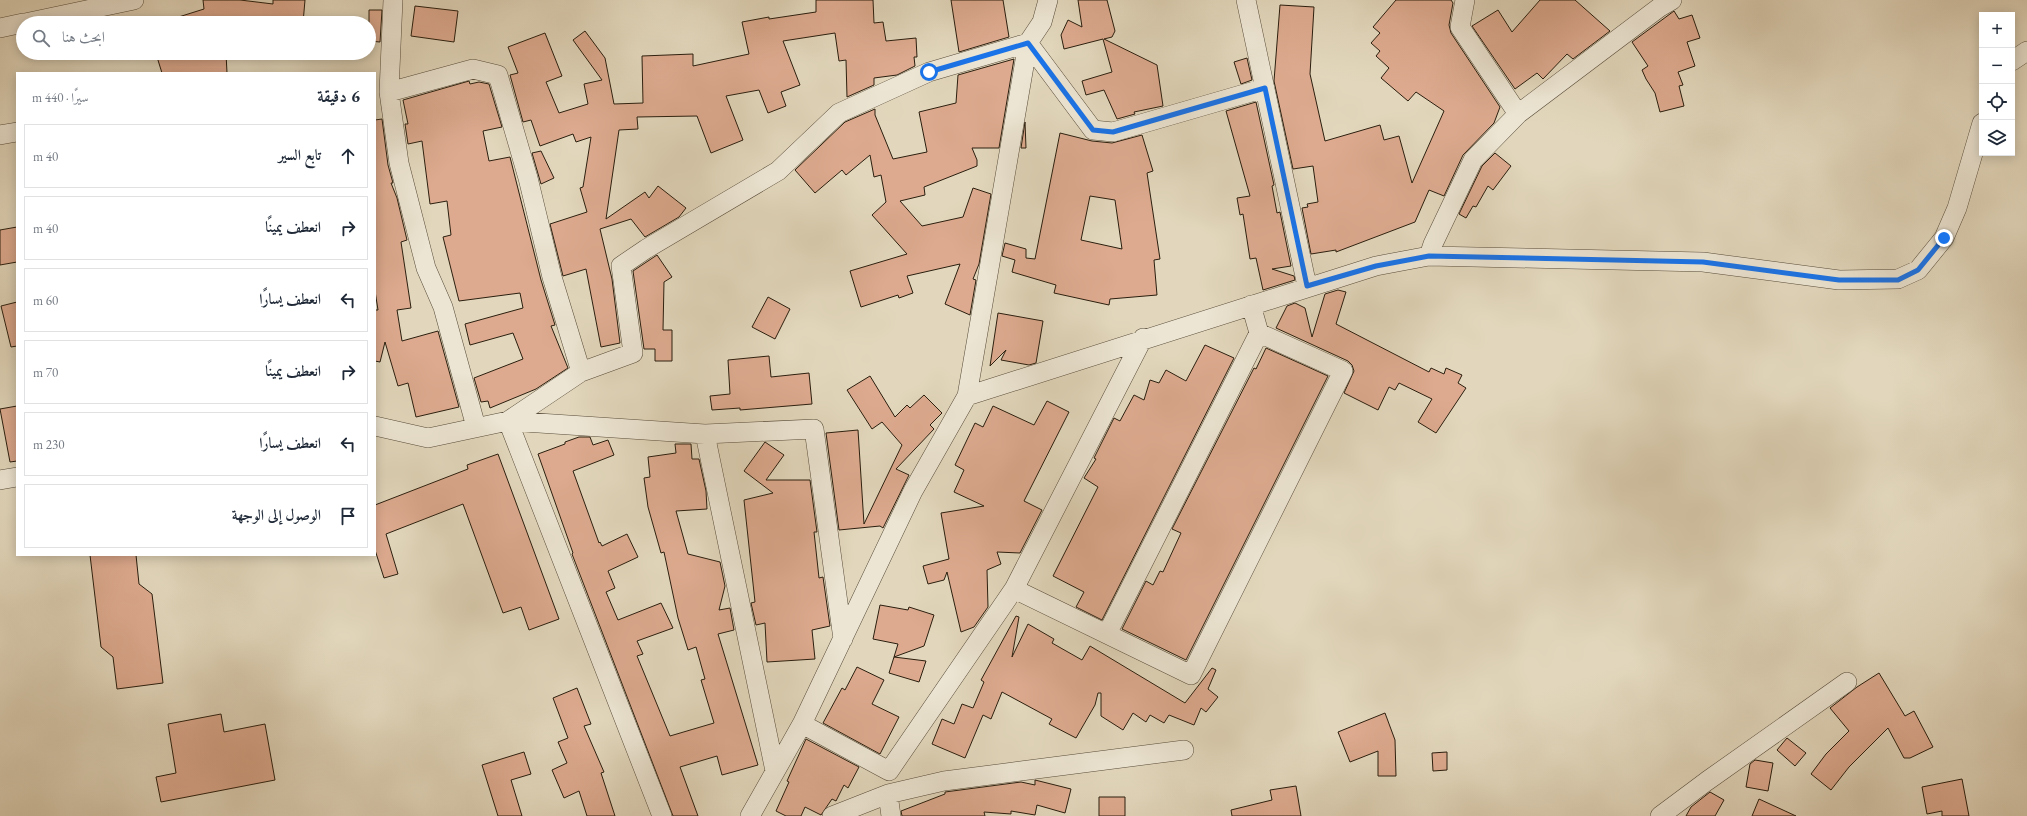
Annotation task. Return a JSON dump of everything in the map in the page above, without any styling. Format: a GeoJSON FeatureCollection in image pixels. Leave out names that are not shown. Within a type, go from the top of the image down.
{"type":"FeatureCollection","features":[{"type":"Feature","properties":{"kind":"street"},"geometry":{"type":"LineString","coordinates":[[57,16],[134,0]]}},
{"type":"Feature","properties":{"kind":"street"},"geometry":{"type":"LineString","coordinates":[[393,0],[389,92],[399,163],[426,268],[443,307],[476,427]]}},
{"type":"Feature","properties":{"kind":"street"},"geometry":{"type":"LineString","coordinates":[[750,816],[802,724],[913,491],[966,396],[1028,43],[1042,22],[1048,0]]}},
{"type":"Feature","properties":{"kind":"street"},"geometry":{"type":"LineString","coordinates":[[1246,0],[1307,286]]}},
{"type":"Feature","properties":{"kind":"street"},"geometry":{"type":"LineString","coordinates":[[1465,0],[1460,27],[1518,114]]}},
{"type":"Feature","properties":{"kind":"street"},"geometry":{"type":"LineString","coordinates":[[1429,256],[1432,244],[1472,160],[1518,114],[1660,7],[1672,0]]}},
{"type":"Feature","properties":{"kind":"street"},"geometry":{"type":"LineString","coordinates":[[1,22],[16,23]]}},
{"type":"Feature","properties":{"kind":"street"},"geometry":{"type":"LineString","coordinates":[[1028,43],[1093,130],[1113,132],[1265,88]]}},
{"type":"Feature","properties":{"kind":"street"},"geometry":{"type":"LineString","coordinates":[[508,421],[581,372],[633,353],[621,266],[646,249],[778,171],[839,113],[929,72],[1028,43]]}},
{"type":"Feature","properties":{"kind":"street"},"geometry":{"type":"LineString","coordinates":[[2015,59],[2027,51]]}},
{"type":"Feature","properties":{"kind":"street"},"geometry":{"type":"LineString","coordinates":[[389,92],[473,69],[498,75],[528,178],[552,277],[581,372]]}},
{"type":"Feature","properties":{"kind":"street"},"geometry":{"type":"LineString","coordinates":[[0,135],[16,132]]}},
{"type":"Feature","properties":{"kind":"street"},"geometry":{"type":"LineString","coordinates":[[966,396],[1307,286],[1376,266],[1429,256],[1703,262],[1839,280],[1898,280],[1918,270],[1944,238],[1957,208],[1979,133]]}},
{"type":"Feature","properties":{"kind":"street"},"geometry":{"type":"LineString","coordinates":[[1107,634],[1259,333],[1251,305]]}},
{"type":"Feature","properties":{"kind":"street"},"geometry":{"type":"LineString","coordinates":[[1014,589],[1191,675],[1343,371],[1259,333]]}},
{"type":"Feature","properties":{"kind":"street"},"geometry":{"type":"LineString","coordinates":[[802,724],[889,771],[1014,589],[1143,338]]}},
{"type":"Feature","properties":{"kind":"street"},"geometry":{"type":"LineString","coordinates":[[508,421],[662,816]]}},
{"type":"Feature","properties":{"kind":"street"},"geometry":{"type":"LineString","coordinates":[[376,426],[428,438],[508,421],[705,434],[814,429],[843,639]]}},
{"type":"Feature","properties":{"kind":"street"},"geometry":{"type":"LineString","coordinates":[[705,434],[775,771]]}},
{"type":"Feature","properties":{"kind":"street"},"geometry":{"type":"LineString","coordinates":[[0,480],[16,477]]}},
{"type":"Feature","properties":{"kind":"street"},"geometry":{"type":"LineString","coordinates":[[1660,816],[1707,780],[1847,682]]}},
{"type":"Feature","properties":{"kind":"street"},"geometry":{"type":"LineString","coordinates":[[832,816],[888,794],[944,781],[1184,750]]}},
{"type":"Feature","properties":{"kind":"street"},"geometry":{"type":"LineString","coordinates":[[888,794],[891,816]]}},
{"type":"Feature","properties":{"kind":"building"},"geometry":{"type":"Polygon","coordinates":[[[203,0],[240,0],[273,4],[273,0],[305,0],[304,16],[182,16],[204,9],[203,0]]]}},
{"type":"Feature","properties":{"kind":"building"},"geometry":{"type":"Polygon","coordinates":[[[816,0],[873,0],[874,23],[883,22],[886,41],[916,38],[917,57],[914,57],[915,66],[897,75],[874,78],[874,85],[847,97],[846,60],[839,61],[835,33],[783,41],[800,85],[781,92],[786,106],[768,113],[759,90],[726,96],[743,140],[711,153],[697,116],[637,117],[638,129],[619,130],[606,219],[645,192],[649,198],[658,186],[686,208],[679,217],[645,237],[631,219],[600,229],[612,279],[620,343],[601,347],[586,269],[563,276],[550,224],[587,212],[580,188],[583,187],[591,137],[576,142],[573,134],[540,146],[531,120],[523,122],[510,75],[518,73],[508,47],[545,33],[562,76],[546,82],[559,113],[588,104],[584,84],[602,80],[573,40],[585,31],[605,58],[614,104],[643,103],[642,56],[693,54],[693,66],[749,54],[742,22],[769,17],[769,19],[816,12],[816,0]]]}},
{"type":"Feature","properties":{"kind":"building"},"geometry":{"type":"Polygon","coordinates":[[[951,0],[1003,0],[1009,37],[959,52],[951,0]]]}},
{"type":"Feature","properties":{"kind":"building"},"geometry":{"type":"Polygon","coordinates":[[[1078,0],[1107,0],[1115,31],[1112,37],[1104,39],[1157,65],[1163,106],[1134,112],[1135,114],[1117,119],[1104,90],[1086,95],[1082,81],[1112,72],[1103,39],[1064,49],[1061,35],[1068,20],[1082,27],[1078,0]]]}},
{"type":"Feature","properties":{"kind":"building"},"geometry":{"type":"Polygon","coordinates":[[[1396,0],[1451,0],[1453,3],[1449,25],[1451,33],[1500,107],[1494,123],[1463,155],[1444,196],[1429,190],[1415,222],[1336,252],[1336,250],[1311,254],[1302,208],[1308,207],[1307,204],[1318,202],[1313,166],[1293,169],[1274,81],[1280,5],[1314,7],[1310,74],[1325,141],[1380,125],[1384,140],[1399,136],[1412,183],[1444,111],[1416,92],[1408,101],[1381,78],[1389,68],[1376,56],[1380,51],[1371,43],[1380,33],[1373,27],[1396,0]]]}},
{"type":"Feature","properties":{"kind":"building"},"geometry":{"type":"Polygon","coordinates":[[[1540,0],[1575,0],[1610,31],[1573,59],[1567,54],[1543,79],[1537,73],[1515,89],[1472,26],[1498,10],[1512,32],[1540,0]]]}},
{"type":"Feature","properties":{"kind":"building"},"geometry":{"type":"Polygon","coordinates":[[[415,6],[458,11],[454,42],[411,36],[415,6]]]}},
{"type":"Feature","properties":{"kind":"building"},"geometry":{"type":"Polygon","coordinates":[[[369,10],[382,10],[380,42],[376,42],[376,16],[369,16],[369,10]]]}},
{"type":"Feature","properties":{"kind":"building"},"geometry":{"type":"Polygon","coordinates":[[[1674,11],[1679,19],[1692,15],[1700,38],[1687,42],[1695,66],[1678,72],[1683,85],[1679,86],[1684,106],[1660,112],[1655,93],[1642,70],[1648,66],[1632,42],[1674,11]]]}},
{"type":"Feature","properties":{"kind":"building"},"geometry":{"type":"Polygon","coordinates":[[[1247,58],[1252,80],[1241,84],[1234,62],[1247,58]]]}},
{"type":"Feature","properties":{"kind":"building"},"geometry":{"type":"Polygon","coordinates":[[[1014,59],[999,148],[972,148],[977,160],[977,166],[924,187],[925,195],[900,201],[922,226],[963,217],[973,188],[991,194],[979,264],[973,279],[976,280],[970,315],[945,304],[960,264],[907,276],[913,293],[899,298],[898,295],[861,307],[850,271],[907,254],[872,215],[886,202],[881,175],[874,177],[870,155],[846,175],[842,170],[815,193],[795,170],[845,122],[875,109],[875,115],[893,159],[927,152],[919,112],[956,103],[958,75],[1014,59]]]}},
{"type":"Feature","properties":{"kind":"building"},"geometry":{"type":"Polygon","coordinates":[[[158,60],[226,60],[227,72],[162,72],[158,60]]]}},
{"type":"Feature","properties":{"kind":"building"},"geometry":{"type":"Polygon","coordinates":[[[469,81],[470,84],[479,82],[489,84],[502,127],[483,131],[489,161],[510,157],[541,280],[555,325],[551,326],[568,368],[536,389],[490,408],[488,401],[481,402],[474,378],[523,359],[513,333],[470,345],[465,324],[523,308],[520,293],[459,301],[443,237],[451,235],[447,201],[430,204],[422,141],[408,144],[405,124],[408,124],[403,100],[469,81]]]}},
{"type":"Feature","properties":{"kind":"building"},"geometry":{"type":"Polygon","coordinates":[[[1256,102],[1274,185],[1272,186],[1277,213],[1280,212],[1291,266],[1272,269],[1294,276],[1295,280],[1263,290],[1256,258],[1250,259],[1243,214],[1240,215],[1237,198],[1250,196],[1226,111],[1256,102]]]}},
{"type":"Feature","properties":{"kind":"building"},"geometry":{"type":"Polygon","coordinates":[[[382,119],[388,165],[393,183],[391,183],[397,198],[407,240],[401,242],[411,308],[397,310],[402,341],[438,331],[459,407],[416,417],[408,383],[398,386],[385,342],[380,362],[376,361],[376,310],[378,310],[376,297],[376,120],[382,119]]]}},
{"type":"Feature","properties":{"kind":"building"},"geometry":{"type":"Polygon","coordinates":[[[1025,122],[1026,148],[1021,148],[1025,122]]]}},
{"type":"Feature","properties":{"kind":"building"},"geometry":{"type":"Polygon","coordinates":[[[1060,133],[1092,141],[1112,143],[1142,135],[1153,171],[1147,173],[1160,259],[1154,260],[1157,295],[1110,299],[1109,305],[1054,293],[1056,285],[1012,272],[1015,260],[1002,256],[1005,243],[1026,249],[1026,258],[1035,259],[1060,133]],[[1090,196],[1081,240],[1122,249],[1115,200],[1090,196]]]}},
{"type":"Feature","properties":{"kind":"building"},"geometry":{"type":"Polygon","coordinates":[[[541,151],[554,178],[541,184],[532,153],[541,151]]]}},
{"type":"Feature","properties":{"kind":"building"},"geometry":{"type":"Polygon","coordinates":[[[1495,153],[1511,166],[1493,190],[1488,186],[1476,207],[1473,206],[1466,218],[1459,214],[1482,166],[1495,153]]]}},
{"type":"Feature","properties":{"kind":"building"},"geometry":{"type":"Polygon","coordinates":[[[16,227],[16,262],[0,265],[0,230],[16,227]]]}},
{"type":"Feature","properties":{"kind":"building"},"geometry":{"type":"Polygon","coordinates":[[[657,255],[672,277],[664,282],[663,330],[672,330],[672,361],[655,361],[655,349],[644,349],[633,271],[657,255]]]}},
{"type":"Feature","properties":{"kind":"building"},"geometry":{"type":"Polygon","coordinates":[[[1338,290],[1346,292],[1336,324],[1429,372],[1431,368],[1444,374],[1446,368],[1462,375],[1458,383],[1466,388],[1436,433],[1418,422],[1432,399],[1399,383],[1395,390],[1389,387],[1378,410],[1344,393],[1354,371],[1352,365],[1348,361],[1276,328],[1287,306],[1295,303],[1305,308],[1312,337],[1325,294],[1338,290]]]}},
{"type":"Feature","properties":{"kind":"building"},"geometry":{"type":"Polygon","coordinates":[[[768,297],[790,309],[775,339],[752,327],[768,297]]]}},
{"type":"Feature","properties":{"kind":"building"},"geometry":{"type":"Polygon","coordinates":[[[16,302],[16,346],[11,347],[1,306],[16,302]]]}},
{"type":"Feature","properties":{"kind":"building"},"geometry":{"type":"Polygon","coordinates":[[[998,313],[1043,321],[1036,363],[1029,365],[1001,360],[1006,350],[990,366],[998,313]]]}},
{"type":"Feature","properties":{"kind":"building"},"geometry":{"type":"Polygon","coordinates":[[[1205,345],[1234,358],[1102,620],[1076,607],[1084,592],[1053,576],[1098,487],[1084,478],[1096,459],[1094,458],[1114,418],[1120,421],[1134,395],[1144,400],[1150,380],[1159,383],[1166,370],[1186,381],[1205,345]]]}},
{"type":"Feature","properties":{"kind":"building"},"geometry":{"type":"Polygon","coordinates":[[[1266,348],[1328,376],[1186,660],[1122,629],[1146,581],[1153,585],[1160,571],[1163,572],[1181,533],[1172,529],[1254,368],[1256,369],[1266,348]]]}},
{"type":"Feature","properties":{"kind":"building"},"geometry":{"type":"Polygon","coordinates":[[[769,356],[771,377],[809,373],[812,404],[740,410],[740,408],[712,410],[710,396],[730,394],[728,360],[769,356]]]}},
{"type":"Feature","properties":{"kind":"building"},"geometry":{"type":"Polygon","coordinates":[[[870,376],[895,417],[907,405],[910,408],[924,395],[942,413],[930,425],[934,429],[896,469],[909,475],[883,528],[880,526],[839,530],[826,433],[858,430],[864,524],[902,445],[882,422],[872,429],[847,390],[870,376]]]}},
{"type":"Feature","properties":{"kind":"building"},"geometry":{"type":"Polygon","coordinates":[[[1047,401],[1069,412],[1024,501],[1042,510],[1020,553],[997,552],[1001,564],[987,570],[988,607],[974,627],[961,632],[947,572],[944,580],[928,584],[923,566],[949,559],[941,513],[984,506],[954,492],[964,470],[955,465],[975,423],[983,427],[993,406],[1034,425],[1047,401]]]}},
{"type":"Feature","properties":{"kind":"building"},"geometry":{"type":"Polygon","coordinates":[[[16,406],[16,461],[10,462],[0,409],[16,406]]]}},
{"type":"Feature","properties":{"kind":"building"},"geometry":{"type":"Polygon","coordinates":[[[579,437],[590,437],[593,445],[608,440],[614,455],[573,471],[599,543],[600,542],[602,546],[627,534],[638,557],[608,571],[615,588],[606,592],[618,620],[661,603],[673,628],[637,641],[643,654],[637,656],[670,736],[714,723],[701,680],[705,679],[696,647],[688,650],[678,618],[664,552],[661,553],[648,507],[644,478],[650,477],[648,457],[676,453],[675,444],[691,444],[692,459],[699,459],[706,491],[707,509],[676,511],[688,554],[720,562],[725,586],[719,610],[730,608],[734,630],[718,634],[758,765],[722,775],[717,756],[680,767],[698,816],[673,816],[572,554],[573,553],[538,454],[579,437]]]}},
{"type":"Feature","properties":{"kind":"building"},"geometry":{"type":"Polygon","coordinates":[[[765,442],[784,455],[766,480],[810,480],[817,532],[814,532],[819,578],[823,577],[830,626],[812,630],[815,659],[767,662],[765,623],[756,625],[751,603],[755,602],[744,500],[773,493],[744,471],[765,442]]]}},
{"type":"Feature","properties":{"kind":"building"},"geometry":{"type":"Polygon","coordinates":[[[498,454],[559,619],[529,630],[521,607],[503,613],[463,504],[386,534],[398,574],[384,578],[376,553],[376,505],[468,469],[467,465],[498,454]]]}},
{"type":"Feature","properties":{"kind":"building"},"geometry":{"type":"Polygon","coordinates":[[[90,556],[136,556],[139,584],[152,594],[163,683],[117,689],[113,657],[101,647],[90,556]]]}},
{"type":"Feature","properties":{"kind":"building"},"geometry":{"type":"Polygon","coordinates":[[[880,605],[908,610],[909,607],[934,615],[924,646],[894,657],[898,644],[873,639],[880,605]]]}},
{"type":"Feature","properties":{"kind":"building"},"geometry":{"type":"Polygon","coordinates":[[[1016,616],[1019,617],[1012,657],[1028,624],[1054,639],[1052,643],[1082,660],[1090,646],[1185,703],[1212,668],[1216,670],[1208,689],[1218,697],[1206,712],[1201,708],[1194,725],[1169,715],[1164,723],[1150,715],[1146,722],[1133,713],[1123,730],[1101,716],[1101,693],[1098,693],[1095,705],[1076,738],[1049,724],[1052,719],[1002,692],[991,719],[983,715],[965,758],[932,744],[942,719],[954,724],[962,704],[973,708],[984,682],[981,680],[1016,616]]]}},
{"type":"Feature","properties":{"kind":"building"},"geometry":{"type":"Polygon","coordinates":[[[894,657],[926,661],[919,682],[889,673],[894,657]]]}},
{"type":"Feature","properties":{"kind":"building"},"geometry":{"type":"Polygon","coordinates":[[[857,667],[884,680],[872,704],[899,717],[880,754],[823,723],[842,688],[845,690],[857,667]]]}},
{"type":"Feature","properties":{"kind":"building"},"geometry":{"type":"Polygon","coordinates":[[[1879,673],[1905,716],[1914,711],[1933,747],[1910,758],[1904,758],[1888,728],[1849,767],[1831,790],[1811,774],[1826,754],[1849,731],[1830,708],[1857,687],[1879,673]]]}},
{"type":"Feature","properties":{"kind":"building"},"geometry":{"type":"Polygon","coordinates":[[[577,688],[591,724],[584,726],[604,772],[601,773],[615,816],[587,816],[579,791],[564,798],[552,770],[567,763],[558,742],[568,738],[553,698],[577,688]]]}},
{"type":"Feature","properties":{"kind":"building"},"geometry":{"type":"Polygon","coordinates":[[[1385,713],[1395,740],[1396,776],[1378,776],[1378,751],[1350,762],[1338,732],[1385,713]]]}},
{"type":"Feature","properties":{"kind":"building"},"geometry":{"type":"Polygon","coordinates":[[[221,714],[224,732],[265,724],[275,780],[161,802],[156,777],[176,773],[168,724],[221,714]]]}},
{"type":"Feature","properties":{"kind":"building"},"geometry":{"type":"Polygon","coordinates":[[[1787,738],[1806,753],[1795,766],[1777,750],[1787,738]]]}},
{"type":"Feature","properties":{"kind":"building"},"geometry":{"type":"Polygon","coordinates":[[[806,739],[859,767],[848,788],[844,785],[836,801],[832,799],[821,815],[805,807],[801,816],[786,816],[776,811],[789,782],[787,781],[806,739]]]}},
{"type":"Feature","properties":{"kind":"building"},"geometry":{"type":"Polygon","coordinates":[[[524,752],[531,774],[511,780],[522,816],[498,816],[482,765],[524,752]]]}},
{"type":"Feature","properties":{"kind":"building"},"geometry":{"type":"Polygon","coordinates":[[[1447,752],[1447,770],[1433,771],[1432,753],[1447,752]]]}},
{"type":"Feature","properties":{"kind":"building"},"geometry":{"type":"Polygon","coordinates":[[[1755,760],[1773,763],[1768,791],[1746,787],[1750,764],[1755,760]]]}},
{"type":"Feature","properties":{"kind":"building"},"geometry":{"type":"Polygon","coordinates":[[[1962,779],[1969,816],[1942,816],[1942,811],[1927,814],[1922,787],[1962,779]]]}},
{"type":"Feature","properties":{"kind":"building"},"geometry":{"type":"Polygon","coordinates":[[[1035,780],[1071,789],[1065,813],[1037,805],[1035,815],[1011,811],[1011,814],[984,812],[985,816],[902,816],[901,811],[945,794],[945,792],[1021,782],[1035,785],[1035,780]]]}},
{"type":"Feature","properties":{"kind":"building"},"geometry":{"type":"Polygon","coordinates":[[[1296,786],[1301,816],[1232,816],[1231,810],[1272,800],[1270,790],[1296,786]]]}},
{"type":"Feature","properties":{"kind":"building"},"geometry":{"type":"Polygon","coordinates":[[[1710,792],[1724,800],[1715,816],[1686,816],[1691,807],[1710,792]]]}},
{"type":"Feature","properties":{"kind":"building"},"geometry":{"type":"Polygon","coordinates":[[[1099,797],[1125,797],[1125,816],[1099,816],[1099,797]]]}},
{"type":"Feature","properties":{"kind":"building"},"geometry":{"type":"Polygon","coordinates":[[[1759,799],[1796,816],[1752,816],[1759,799]]]}},
{"type":"Feature","properties":{"kind":"route"},"geometry":{"type":"LineString","coordinates":[[929,72],[1028,43],[1093,130],[1113,132],[1265,88],[1307,286],[1376,266],[1429,256],[1703,262],[1839,280],[1898,280],[1918,270],[1944,238]]}}]}
